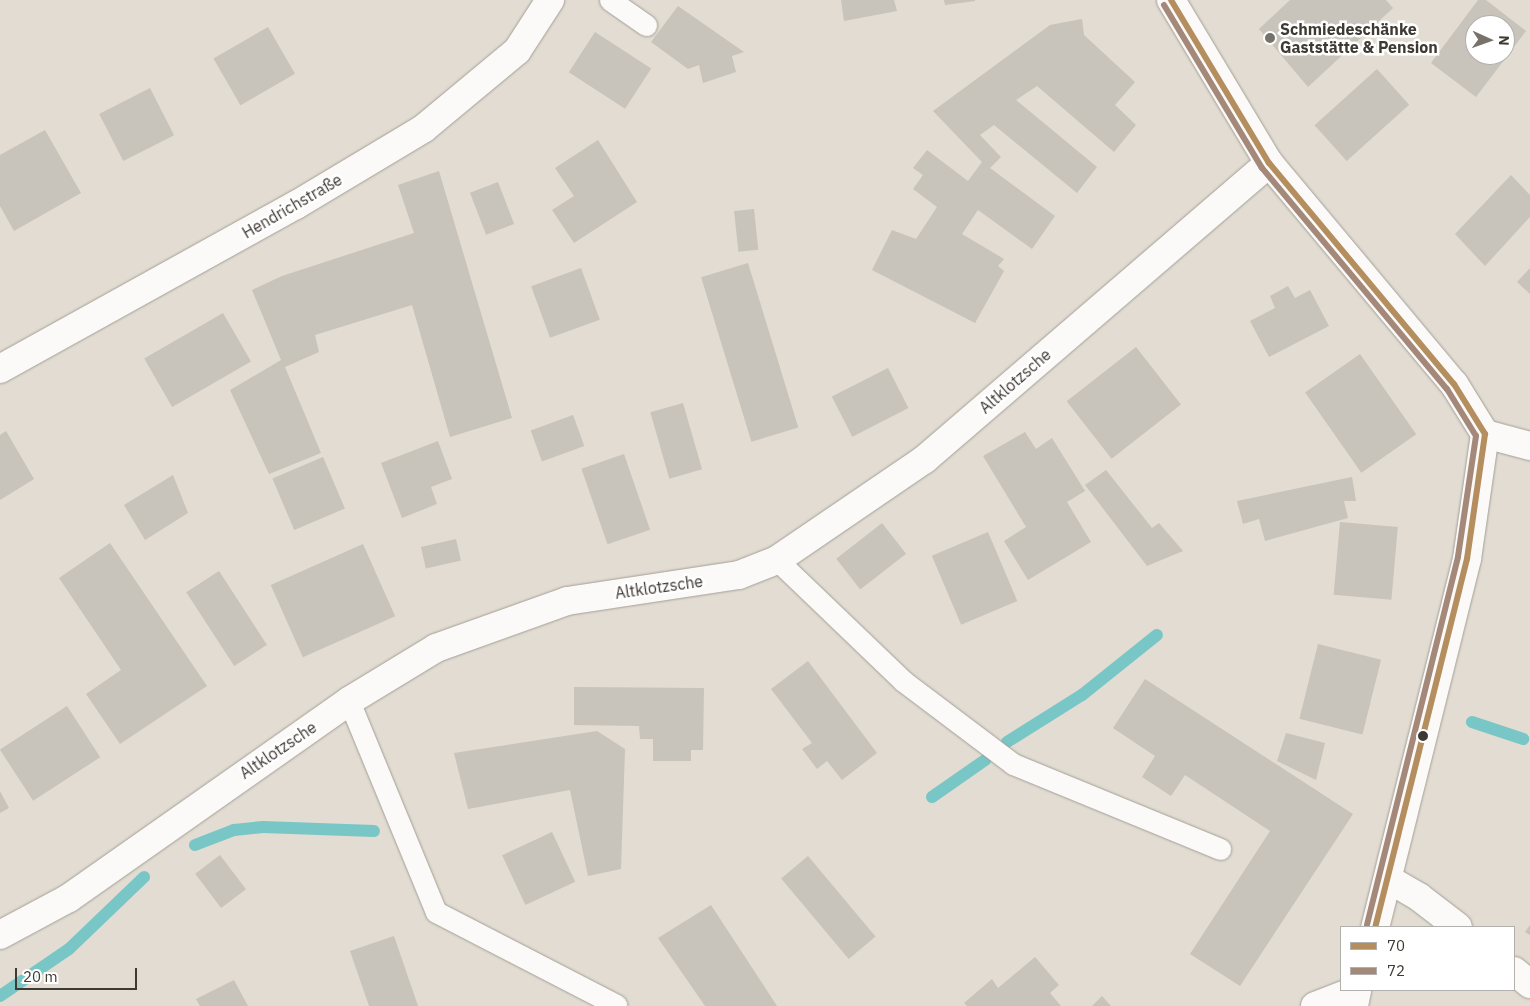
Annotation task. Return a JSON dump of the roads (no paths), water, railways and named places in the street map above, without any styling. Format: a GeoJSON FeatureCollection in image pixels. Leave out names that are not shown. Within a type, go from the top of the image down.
{"type":"FeatureCollection","features":[{"type":"Feature","properties":{"kind":"street","name":"Hendrichstraße"},"geometry":{"type":"LineString","coordinates":[[0,368],[296,205],[423,129],[517,51],[550,0]]}},
{"type":"Feature","properties":{"kind":"street"},"geometry":{"type":"LineString","coordinates":[[1171,0],[1269,163],[1454,384],[1485,434],[1467,559],[1375,926]]}},
{"type":"Feature","properties":{"kind":"street","name":"Altklotzsche"},"geometry":{"type":"LineString","coordinates":[[0,935],[69,898],[165,828],[349,701],[436,648],[567,600],[739,575],[777,560],[925,459],[1269,163]]}},
{"type":"Feature","properties":{"kind":"street"},"geometry":{"type":"LineString","coordinates":[[1485,434],[1530,446]]}},
{"type":"Feature","properties":{"kind":"street"},"geometry":{"type":"LineString","coordinates":[[1388,879],[1419,897],[1457,926]]}},
{"type":"Feature","properties":{"kind":"street"},"geometry":{"type":"LineString","coordinates":[[1515,972],[1530,984]]}},
{"type":"Feature","properties":{"kind":"street"},"geometry":{"type":"LineString","coordinates":[[1314,1006],[1354,991]]}},
{"type":"Feature","properties":{"kind":"street"},"geometry":{"type":"LineString","coordinates":[[1354,1006],[1357,991]]}},
{"type":"Feature","properties":{"kind":"lane"},"geometry":{"type":"LineString","coordinates":[[610,0],[646,25]]}},
{"type":"Feature","properties":{"kind":"lane"},"geometry":{"type":"LineString","coordinates":[[777,560],[903,682],[1013,764],[1220,848]]}},
{"type":"Feature","properties":{"kind":"lane"},"geometry":{"type":"LineString","coordinates":[[349,701],[436,912],[616,1005]]}},
{"type":"Feature","properties":{"kind":"waterway"},"geometry":{"type":"LineString","coordinates":[[1007,742],[1082,695],[1157,635]]}},
{"type":"Feature","properties":{"kind":"waterway"},"geometry":{"type":"LineString","coordinates":[[1472,722],[1523,739]]}},
{"type":"Feature","properties":{"kind":"waterway"},"geometry":{"type":"LineString","coordinates":[[932,797],[985,760]]}},
{"type":"Feature","properties":{"kind":"waterway"},"geometry":{"type":"LineString","coordinates":[[195,845],[234,830],[263,827],[374,831]]}},
{"type":"Feature","properties":{"kind":"waterway"},"geometry":{"type":"LineString","coordinates":[[0,996],[69,949],[144,877]]}},
{"type":"Feature","properties":{"kind":"place","name":"Schmiedeschänke Gaststätte & Pension"},"geometry":{"type":"Point","coordinates":[1270,38]}}]}
